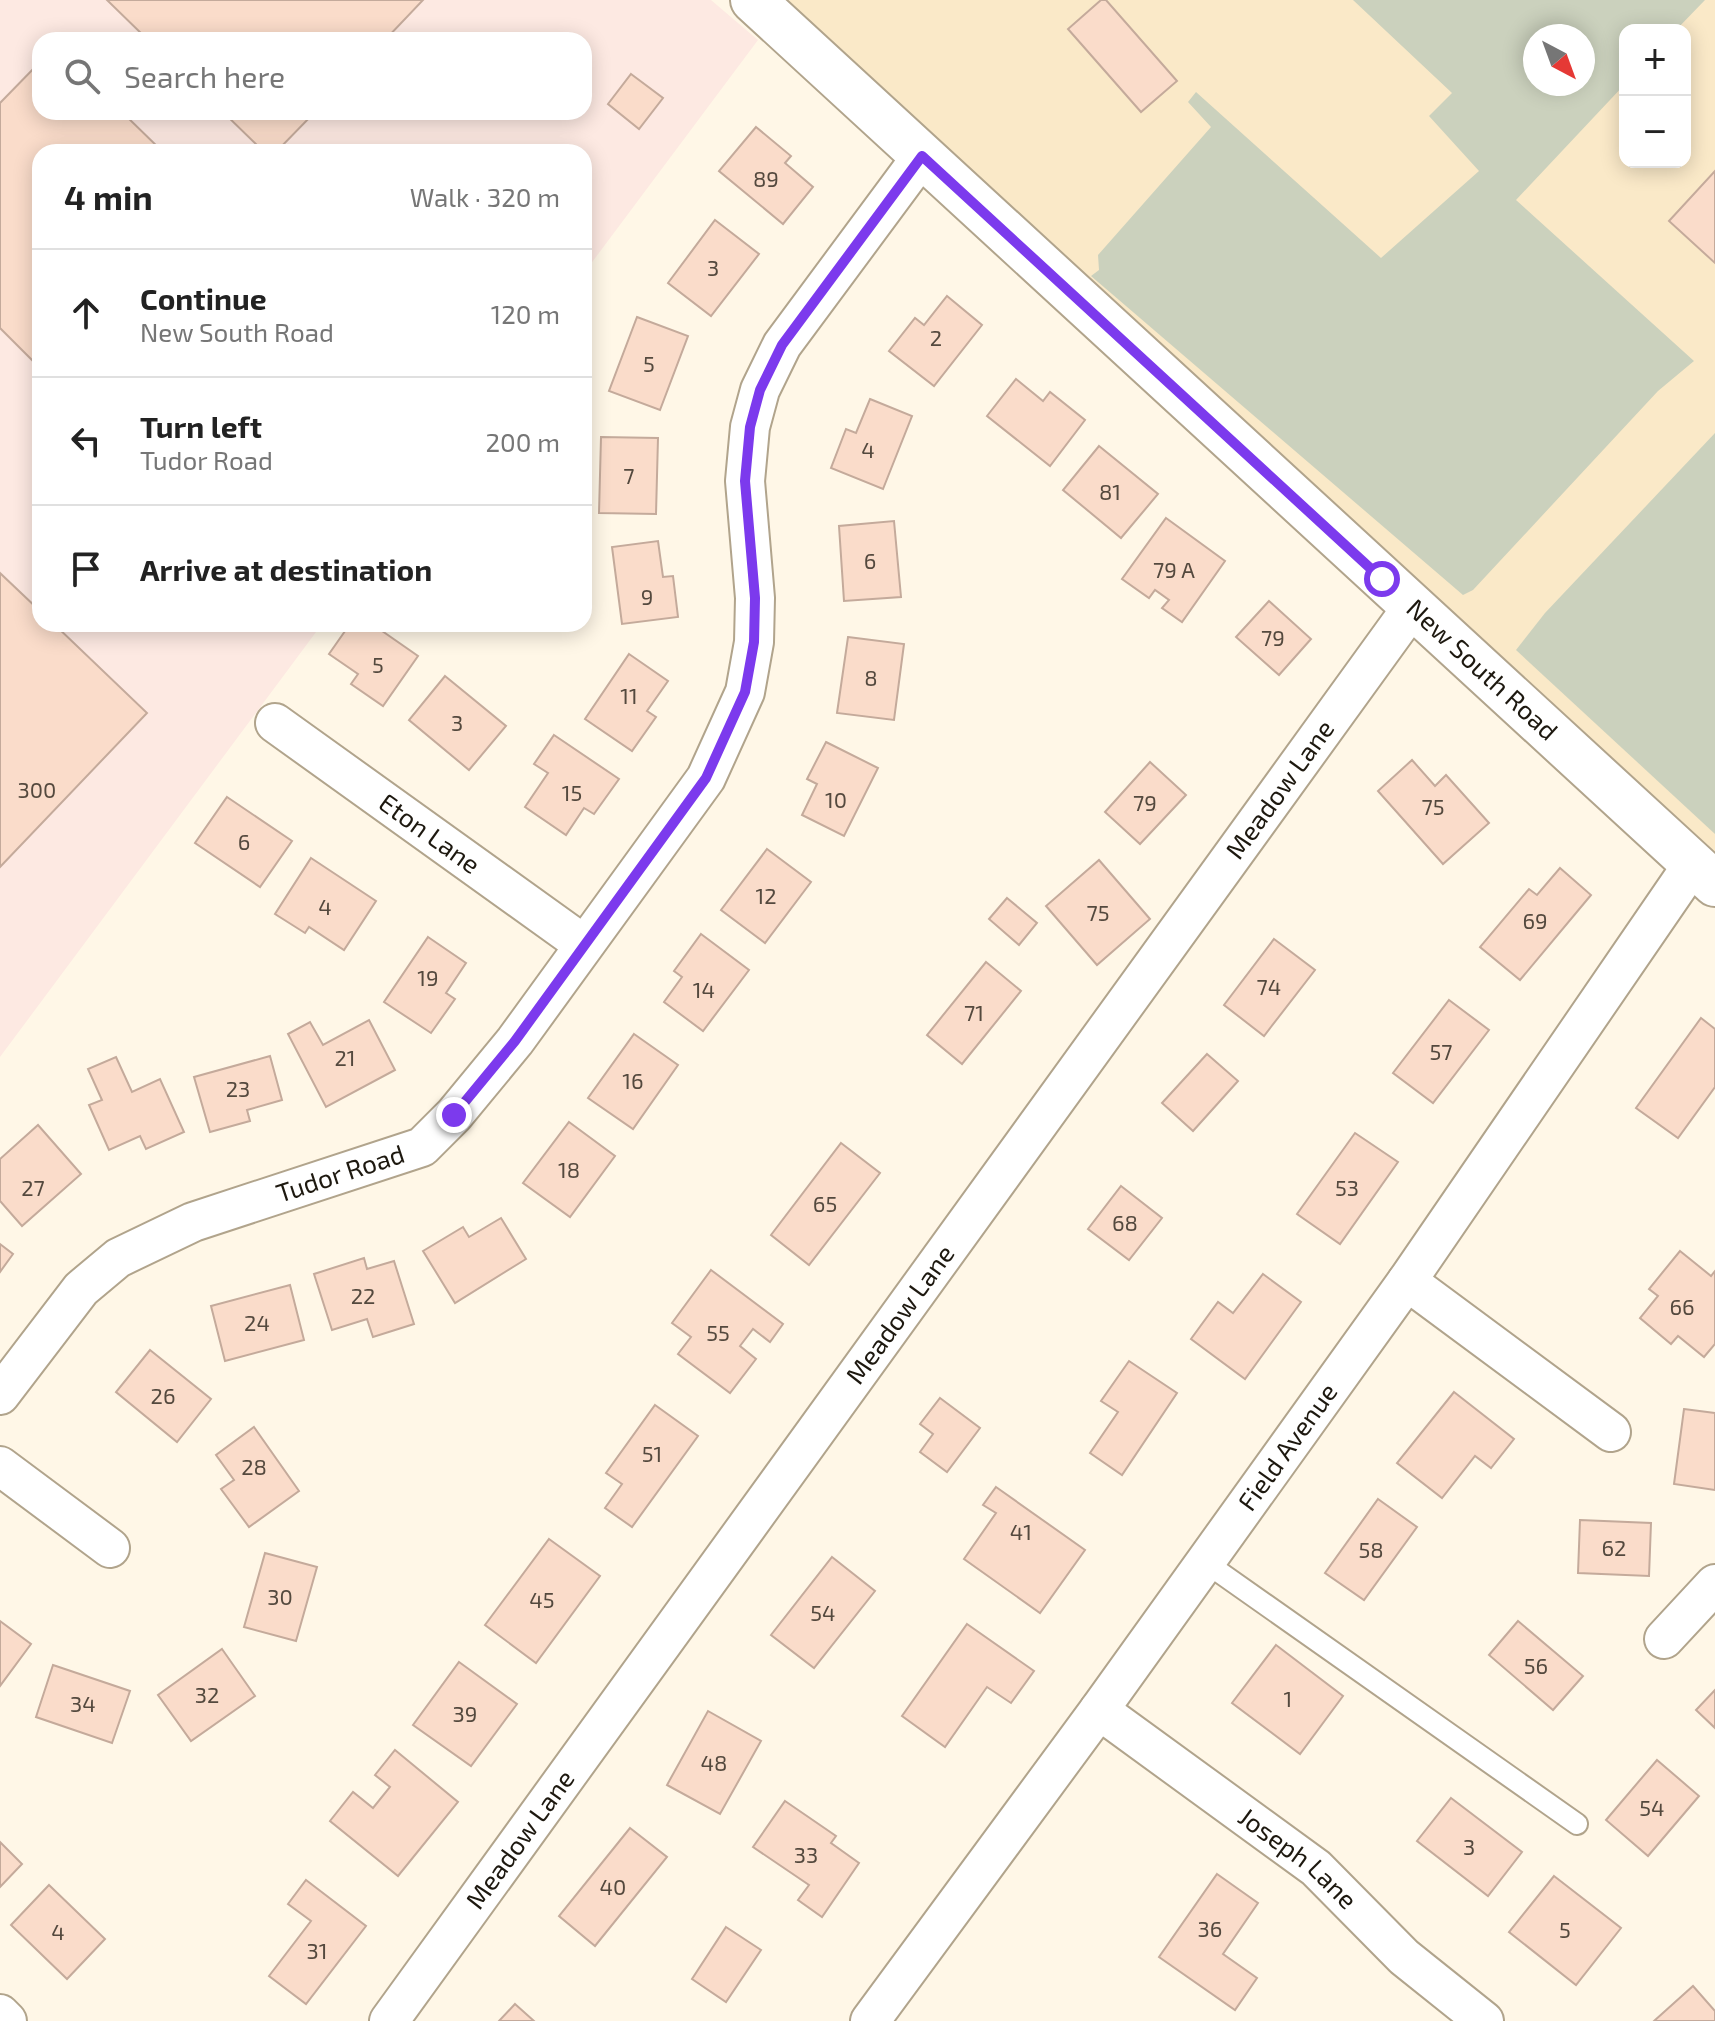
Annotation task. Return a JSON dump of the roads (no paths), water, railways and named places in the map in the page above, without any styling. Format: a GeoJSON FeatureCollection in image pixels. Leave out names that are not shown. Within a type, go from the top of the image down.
{"type":"FeatureCollection","features":[{"type":"Feature","properties":{"kind":"street","name":"New South Road"},"geometry":{"type":"LineString","coordinates":[[753,0],[1704,874]]}},
{"type":"Feature","properties":{"kind":"street","name":"Tudor Road"},"geometry":{"type":"LineString","coordinates":[[0,1395],[81,1289],[118,1258],[193,1222],[422,1147],[454,1115],[515,1041],[706,778],[745,692],[754,642],[755,598],[745,481],[750,427],[760,390],[782,345],[922,156]]}},
{"type":"Feature","properties":{"kind":"street","name":"Meadow Lane"},"geometry":{"type":"LineString","coordinates":[[389,2021],[1413,606]]}},
{"type":"Feature","properties":{"kind":"street","name":"Eton Lane"},"geometry":{"type":"LineString","coordinates":[[275,723],[583,944]]}},
{"type":"Feature","properties":{"kind":"street","name":"Field Avenue"},"geometry":{"type":"LineString","coordinates":[[870,2021],[1704,874]]}},
{"type":"Feature","properties":{"kind":"street"},"geometry":{"type":"LineString","coordinates":[[1407,1281],[1611,1432]]}},
{"type":"Feature","properties":{"kind":"street"},"geometry":{"type":"LineString","coordinates":[[0,1466],[110,1548]]}},
{"type":"Feature","properties":{"kind":"street"},"geometry":{"type":"LineString","coordinates":[[1664,1639],[1715,1584]]}},
{"type":"Feature","properties":{"kind":"street","name":"Joseph Lane"},"geometry":{"type":"LineString","coordinates":[[1099,1710],[1316,1868],[1404,1957],[1484,2021]]}},
{"type":"Feature","properties":{"kind":"street"},"geometry":{"type":"LineString","coordinates":[[0,2014],[7,2021]]}},
{"type":"Feature","properties":{"kind":"lane"},"geometry":{"type":"LineString","coordinates":[[1205,1562],[1577,1824]]}}]}
